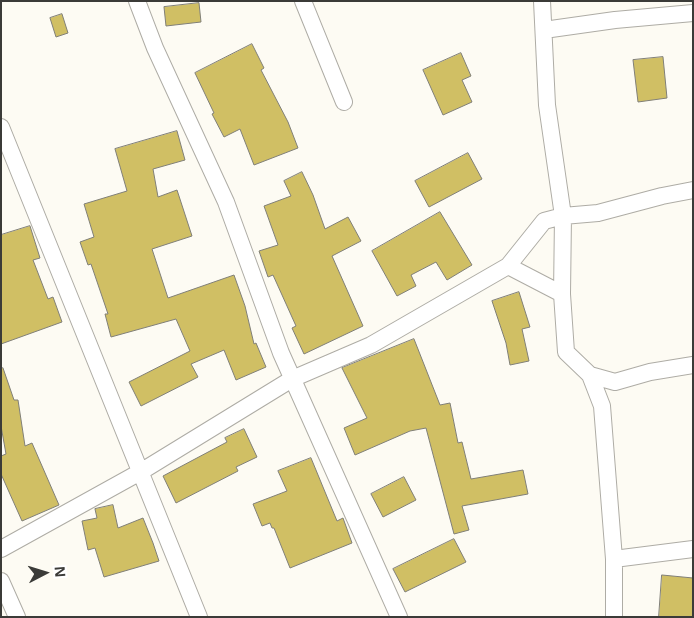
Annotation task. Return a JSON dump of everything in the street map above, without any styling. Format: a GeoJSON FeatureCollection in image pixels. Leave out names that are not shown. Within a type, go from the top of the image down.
{"type":"FeatureCollection","features":[{"type":"Feature","properties":{"kind":"street"},"geometry":{"type":"LineString","coordinates":[[137,1],[155,48],[226,202],[281,353],[400,617]]}},
{"type":"Feature","properties":{"kind":"street"},"geometry":{"type":"LineString","coordinates":[[303,1],[344,102]]}},
{"type":"Feature","properties":{"kind":"street"},"geometry":{"type":"LineString","coordinates":[[542,1],[547,104],[563,216],[562,294],[566,352],[590,375],[602,406],[614,559],[614,617]]}},
{"type":"Feature","properties":{"kind":"street"},"geometry":{"type":"LineString","coordinates":[[544,30],[623,19],[693,13]]}},
{"type":"Feature","properties":{"kind":"street"},"geometry":{"type":"LineString","coordinates":[[1,127],[5,144],[142,471],[200,617]]}},
{"type":"Feature","properties":{"kind":"street"},"geometry":{"type":"LineString","coordinates":[[1,549],[142,471],[292,378],[384,338],[508,266],[544,221],[563,216],[598,213],[693,190]]}},
{"type":"Feature","properties":{"kind":"street"},"geometry":{"type":"LineString","coordinates":[[508,266],[562,294]]}},
{"type":"Feature","properties":{"kind":"street"},"geometry":{"type":"LineString","coordinates":[[590,375],[615,382],[650,372],[693,365]]}},
{"type":"Feature","properties":{"kind":"street"},"geometry":{"type":"LineString","coordinates":[[614,559],[693,549]]}},
{"type":"Feature","properties":{"kind":"street"},"geometry":{"type":"LineString","coordinates":[[1,580],[18,617]]}},
{"type":"Feature","properties":{"kind":"building"},"geometry":{"type":"Polygon","coordinates":[[[199,3],[201,22],[166,26],[164,7],[199,3]]]}},
{"type":"Feature","properties":{"kind":"building"},"geometry":{"type":"Polygon","coordinates":[[[62,14],[68,33],[56,37],[50,18],[62,14]]]}},
{"type":"Feature","properties":{"kind":"building"},"geometry":{"type":"Polygon","coordinates":[[[252,44],[264,68],[261,70],[288,122],[298,148],[254,165],[240,129],[224,137],[195,73],[252,44]]]}},
{"type":"Feature","properties":{"kind":"building"},"geometry":{"type":"Polygon","coordinates":[[[461,53],[471,76],[462,80],[472,102],[443,115],[423,70],[461,53]]]}},
{"type":"Feature","properties":{"kind":"building"},"geometry":{"type":"Polygon","coordinates":[[[663,57],[667,98],[638,102],[633,60],[663,57]]]}},
{"type":"Feature","properties":{"kind":"building"},"geometry":{"type":"Polygon","coordinates":[[[177,131],[185,160],[153,169],[158,197],[177,190],[192,236],[152,249],[168,298],[234,275],[245,306],[254,344],[256,343],[266,367],[236,380],[224,350],[191,364],[198,377],[141,406],[129,382],[190,351],[176,319],[111,337],[105,314],[108,314],[91,264],[88,265],[80,242],[94,237],[84,204],[127,191],[115,149],[177,131]]]}},
{"type":"Feature","properties":{"kind":"building"},"geometry":{"type":"Polygon","coordinates":[[[468,153],[482,179],[429,207],[415,181],[468,153]]]}},
{"type":"Feature","properties":{"kind":"building"},"geometry":{"type":"Polygon","coordinates":[[[302,172],[313,195],[325,229],[348,217],[361,241],[332,256],[363,326],[304,354],[292,328],[296,326],[273,275],[268,277],[259,251],[278,245],[264,206],[291,196],[284,181],[302,172]]]}},
{"type":"Feature","properties":{"kind":"building"},"geometry":{"type":"Polygon","coordinates":[[[440,212],[472,265],[447,280],[436,262],[411,275],[416,286],[397,296],[372,251],[440,212]]]}},
{"type":"Feature","properties":{"kind":"building"},"geometry":{"type":"Polygon","coordinates":[[[30,226],[40,258],[33,260],[48,299],[53,297],[62,322],[1,344],[1,235],[30,226]]]}},
{"type":"Feature","properties":{"kind":"building"},"geometry":{"type":"Polygon","coordinates":[[[519,292],[530,327],[522,329],[529,361],[510,365],[506,343],[492,301],[519,292]]]}},
{"type":"Feature","properties":{"kind":"building"},"geometry":{"type":"Polygon","coordinates":[[[414,339],[440,405],[450,403],[458,443],[462,442],[471,479],[523,470],[528,494],[462,506],[469,530],[454,534],[426,428],[410,431],[355,455],[344,428],[367,418],[342,368],[414,339]]]}},
{"type":"Feature","properties":{"kind":"building"},"geometry":{"type":"Polygon","coordinates":[[[3,368],[14,400],[18,400],[25,446],[32,443],[59,505],[22,521],[1,474],[1,456],[6,454],[1,426],[1,369],[3,368]]]}},
{"type":"Feature","properties":{"kind":"building"},"geometry":{"type":"Polygon","coordinates":[[[244,429],[257,457],[236,467],[238,471],[176,503],[163,476],[227,442],[225,438],[244,429]]]}},
{"type":"Feature","properties":{"kind":"building"},"geometry":{"type":"Polygon","coordinates":[[[311,458],[337,521],[343,518],[352,543],[290,568],[274,528],[272,528],[270,523],[262,526],[253,504],[287,491],[278,471],[311,458]]]}},
{"type":"Feature","properties":{"kind":"building"},"geometry":{"type":"Polygon","coordinates":[[[404,477],[416,500],[383,517],[371,494],[404,477]]]}},
{"type":"Feature","properties":{"kind":"building"},"geometry":{"type":"Polygon","coordinates":[[[113,505],[118,528],[143,518],[159,561],[104,577],[95,548],[88,550],[82,521],[97,518],[95,509],[113,505]]]}},
{"type":"Feature","properties":{"kind":"building"},"geometry":{"type":"Polygon","coordinates":[[[454,539],[466,562],[405,592],[393,569],[454,539]]]}},
{"type":"Feature","properties":{"kind":"building"},"geometry":{"type":"Polygon","coordinates":[[[662,575],[693,578],[693,617],[659,617],[662,575]]]}}]}
